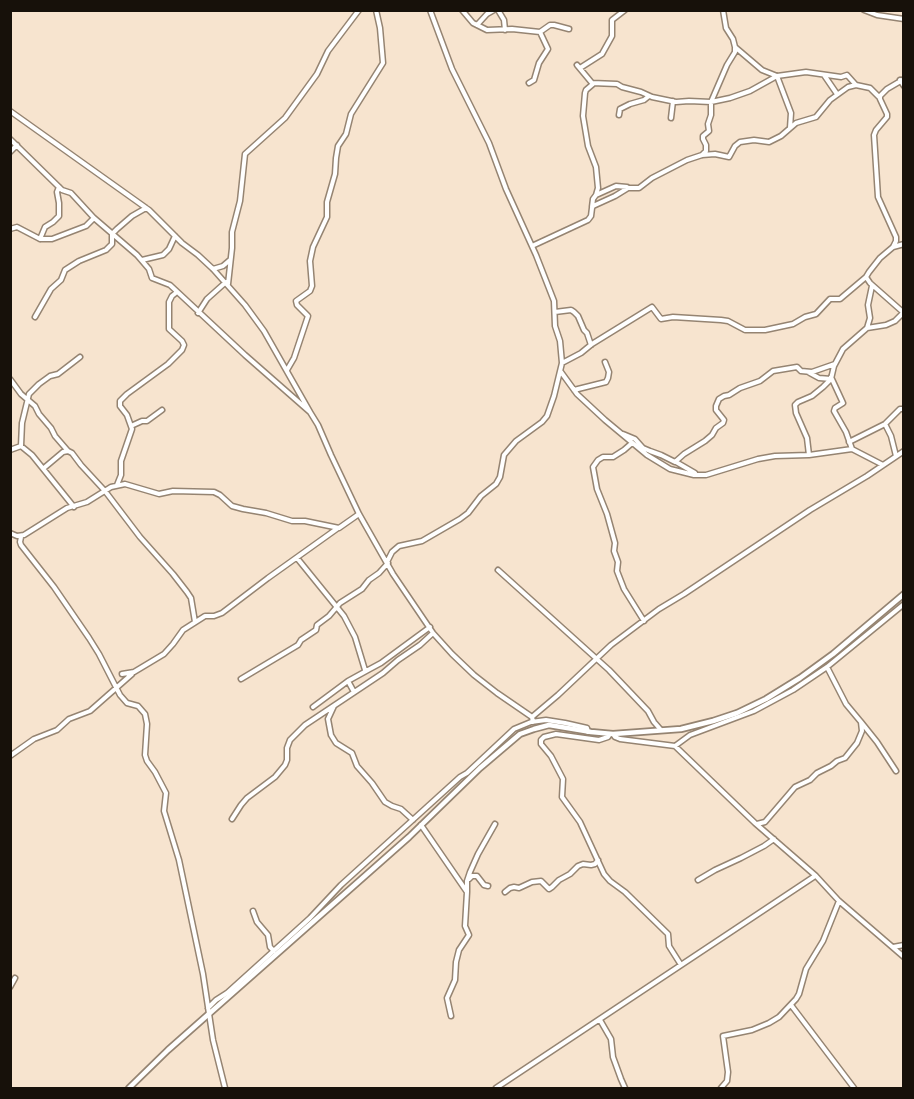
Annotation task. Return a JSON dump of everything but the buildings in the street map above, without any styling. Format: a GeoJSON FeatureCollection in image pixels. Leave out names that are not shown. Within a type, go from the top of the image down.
{"type":"FeatureCollection","features":[{"type":"Feature","properties":{"kind":"street"},"geometry":{"type":"LineString","coordinates":[[198,313],[207,299],[227,283],[231,259],[232,227],[240,201],[245,154],[285,118],[317,74],[328,51],[359,10]]}},
{"type":"Feature","properties":{"kind":"street"},"geometry":{"type":"LineString","coordinates":[[287,370],[294,358],[308,316],[296,301],[310,291],[312,286],[310,261],[313,247],[327,217],[327,202],[335,174],[338,146],[345,134],[351,114],[383,63],[376,10]]}},
{"type":"Feature","properties":{"kind":"street"},"geometry":{"type":"LineString","coordinates":[[241,679],[298,645],[301,640],[316,630],[317,625],[330,616],[340,603],[362,590],[369,580],[379,573],[395,548],[422,541],[468,513],[496,484],[500,477],[504,455],[516,441],[547,416],[561,372],[560,341],[555,326],[554,301],[489,143],[452,69],[430,10]]}},
{"type":"Feature","properties":{"kind":"street"},"geometry":{"type":"LineString","coordinates":[[462,10],[473,23],[487,30],[540,32],[550,25],[569,29]]}},
{"type":"Feature","properties":{"kind":"street"},"geometry":{"type":"LineString","coordinates":[[477,25],[487,14],[496,10],[504,20],[505,30]]}},
{"type":"Feature","properties":{"kind":"street"},"geometry":{"type":"LineString","coordinates":[[625,10],[612,20],[612,36],[602,54],[578,67],[590,82],[617,84],[673,102],[711,102],[750,91],[777,76],[806,72],[841,77],[847,75],[856,85]]}},
{"type":"Feature","properties":{"kind":"street"},"geometry":{"type":"LineString","coordinates":[[702,155],[706,151],[703,139],[709,130],[711,102],[735,52],[733,39],[726,28],[723,10]]}},
{"type":"Feature","properties":{"kind":"street"},"geometry":{"type":"LineString","coordinates":[[864,10],[877,15],[903,19]]}},
{"type":"Feature","properties":{"kind":"street"},"geometry":{"type":"LineString","coordinates":[[529,83],[534,80],[539,63],[548,49],[540,32]]}},
{"type":"Feature","properties":{"kind":"street"},"geometry":{"type":"LineString","coordinates":[[735,47],[762,70],[777,76],[791,113],[790,129]]}},
{"type":"Feature","properties":{"kind":"street"},"geometry":{"type":"LineString","coordinates":[[822,74],[837,94]]}},
{"type":"Feature","properties":{"kind":"street"},"geometry":{"type":"LineString","coordinates":[[879,97],[902,80],[903,86]]}},
{"type":"Feature","properties":{"kind":"street"},"geometry":{"type":"LineString","coordinates":[[532,246],[588,220],[591,216],[593,199],[598,188],[596,167],[588,146],[583,116],[585,93],[594,83]]}},
{"type":"Feature","properties":{"kind":"street"},"geometry":{"type":"LineString","coordinates":[[562,363],[652,307],[661,319],[673,317],[721,320],[745,330],[755,331],[781,327],[816,314],[830,300],[840,299],[866,277],[896,241],[878,197],[874,135],[887,117],[879,97],[872,89],[856,85],[837,94],[816,117],[798,122],[781,136],[766,143],[753,140],[737,143],[729,157],[715,154],[702,155],[652,178],[642,186],[635,188],[616,186],[596,195]]}},
{"type":"Feature","properties":{"kind":"street"},"geometry":{"type":"LineString","coordinates":[[619,115],[620,109],[645,100],[649,96]]}},
{"type":"Feature","properties":{"kind":"street"},"geometry":{"type":"LineString","coordinates":[[671,118],[673,102]]}},
{"type":"Feature","properties":{"kind":"street"},"geometry":{"type":"LineString","coordinates":[[10,111],[146,208],[227,283],[264,330],[287,370],[318,425],[360,514],[387,563],[434,633],[452,654],[474,675],[533,719],[587,728],[588,732]]}},
{"type":"Feature","properties":{"kind":"street"},"geometry":{"type":"LineString","coordinates":[[10,139],[62,190],[71,193],[94,220],[142,260],[152,278],[170,285],[198,313],[310,412]]}},
{"type":"Feature","properties":{"kind":"street"},"geometry":{"type":"LineString","coordinates":[[10,152],[17,145]]}},
{"type":"Feature","properties":{"kind":"street"},"geometry":{"type":"LineString","coordinates":[[40,239],[45,227],[60,213],[57,192],[60,187]]}},
{"type":"Feature","properties":{"kind":"street"},"geometry":{"type":"LineString","coordinates":[[592,207],[631,187]]}},
{"type":"Feature","properties":{"kind":"street"},"geometry":{"type":"LineString","coordinates":[[35,318],[51,289],[61,280],[65,270],[79,261],[106,250],[112,244],[112,234],[146,208]]}},
{"type":"Feature","properties":{"kind":"street"},"geometry":{"type":"LineString","coordinates":[[10,229],[17,227],[40,239],[51,238],[77,230],[94,220]]}},
{"type":"Feature","properties":{"kind":"street"},"geometry":{"type":"LineString","coordinates":[[142,260],[163,255],[169,249],[175,236]]}},
{"type":"Feature","properties":{"kind":"street"},"geometry":{"type":"LineString","coordinates":[[893,247],[903,244]]}},
{"type":"Feature","properties":{"kind":"street"},"geometry":{"type":"LineString","coordinates":[[213,269],[223,266],[231,259]]}},
{"type":"Feature","properties":{"kind":"street"},"geometry":{"type":"LineString","coordinates":[[866,277],[903,313],[895,321],[886,325],[867,328]]}},
{"type":"Feature","properties":{"kind":"street"},"geometry":{"type":"LineString","coordinates":[[809,455],[807,438],[795,405],[819,391],[831,378],[843,349],[867,328],[870,318],[868,305],[872,285]]}},
{"type":"Feature","properties":{"kind":"street"},"geometry":{"type":"LineString","coordinates":[[117,485],[121,475],[121,461],[132,429],[127,415],[120,406],[120,401],[168,364],[184,345],[169,329],[169,302],[177,292]]}},
{"type":"Feature","properties":{"kind":"street"},"geometry":{"type":"LineString","coordinates":[[555,312],[571,310],[578,316],[591,345]]}},
{"type":"Feature","properties":{"kind":"street"},"geometry":{"type":"LineString","coordinates":[[21,446],[22,423],[29,394],[50,376],[58,374],[80,357]]}},
{"type":"Feature","properties":{"kind":"street"},"geometry":{"type":"LineString","coordinates":[[574,390],[606,382],[609,372],[605,362]]}},
{"type":"Feature","properties":{"kind":"street"},"geometry":{"type":"LineString","coordinates":[[676,462],[705,441],[723,423],[724,420],[716,410],[719,399],[760,381],[773,371],[796,367],[808,372],[835,364]]}},
{"type":"Feature","properties":{"kind":"street"},"geometry":{"type":"LineString","coordinates":[[561,372],[585,402],[619,433],[670,469],[698,475],[775,456],[852,450],[884,465]]}},
{"type":"Feature","properties":{"kind":"street"},"geometry":{"type":"LineString","coordinates":[[808,372],[819,378],[831,378]]}},
{"type":"Feature","properties":{"kind":"street"},"geometry":{"type":"LineString","coordinates":[[831,378],[843,403],[834,411],[846,432],[852,450]]}},
{"type":"Feature","properties":{"kind":"street"},"geometry":{"type":"LineString","coordinates":[[10,379],[21,394],[35,406],[55,436],[105,491],[140,537],[188,592],[195,622]]}},
{"type":"Feature","properties":{"kind":"street"},"geometry":{"type":"LineString","coordinates":[[849,442],[885,424],[900,409],[903,409]]}},
{"type":"Feature","properties":{"kind":"street"},"geometry":{"type":"LineString","coordinates":[[131,426],[147,421],[162,410]]}},
{"type":"Feature","properties":{"kind":"street"},"geometry":{"type":"LineString","coordinates":[[885,424],[896,456]]}},
{"type":"Feature","properties":{"kind":"street"},"geometry":{"type":"LineString","coordinates":[[619,433],[634,439],[643,448],[676,462],[698,475]]}},
{"type":"Feature","properties":{"kind":"street"},"geometry":{"type":"LineString","coordinates":[[632,443],[613,457],[603,457],[598,460],[593,467],[597,489],[615,543],[617,571],[624,589],[644,621]]}},
{"type":"Feature","properties":{"kind":"street"},"geometry":{"type":"LineString","coordinates":[[10,450],[21,446]]}},
{"type":"Feature","properties":{"kind":"street"},"geometry":{"type":"LineString","coordinates":[[21,446],[36,458],[74,507]]}},
{"type":"Feature","properties":{"kind":"street"},"geometry":{"type":"LineString","coordinates":[[44,468],[59,455],[68,451]]}},
{"type":"Feature","properties":{"kind":"street"},"geometry":{"type":"LineString","coordinates":[[129,1089],[275,952],[340,885],[514,729],[533,719],[595,659],[659,609],[810,510],[862,480],[903,451]]}},
{"type":"Feature","properties":{"kind":"street"},"geometry":{"type":"LineString","coordinates":[[10,533],[21,537],[64,510],[87,502],[117,485],[125,484],[159,494],[173,491],[214,492],[232,506],[243,510],[339,528]]}},
{"type":"Feature","properties":{"kind":"street"},"geometry":{"type":"LineString","coordinates":[[10,756],[34,739],[57,730],[69,719],[90,711],[134,672],[164,654],[183,630],[205,616],[222,613],[360,514]]}},
{"type":"Feature","properties":{"kind":"street"},"geometry":{"type":"LineString","coordinates":[[21,537],[21,545],[54,587],[89,638],[125,701],[138,705],[147,718],[145,755],[166,793],[164,811],[180,861],[225,1089]]}},
{"type":"Feature","properties":{"kind":"street"},"geometry":{"type":"LineString","coordinates":[[297,558],[344,616],[355,637],[363,667],[368,670]]}},
{"type":"Feature","properties":{"kind":"street"},"geometry":{"type":"LineString","coordinates":[[498,570],[609,670],[648,711],[661,730]]}},
{"type":"Feature","properties":{"kind":"street"},"geometry":{"type":"LineString","coordinates":[[208,1008],[421,825],[480,768],[520,734],[549,725],[611,734],[684,729],[737,713],[766,699],[800,678],[833,654],[903,594]]}},
{"type":"Feature","properties":{"kind":"street"},"geometry":{"type":"LineString","coordinates":[[675,746],[684,739],[754,711],[793,690],[827,667],[903,604]]}},
{"type":"Feature","properties":{"kind":"street"},"geometry":{"type":"LineString","coordinates":[[313,707],[348,681],[381,663],[430,627]]}},
{"type":"Feature","properties":{"kind":"street"},"geometry":{"type":"LineString","coordinates":[[232,819],[241,804],[275,777],[285,765],[290,740],[313,719],[391,667],[434,633]]}},
{"type":"Feature","properties":{"kind":"street"},"geometry":{"type":"LineString","coordinates":[[827,667],[846,704],[877,742],[896,771]]}},
{"type":"Feature","properties":{"kind":"street"},"geometry":{"type":"LineString","coordinates":[[122,674],[134,672]]}},
{"type":"Feature","properties":{"kind":"street"},"geometry":{"type":"LineString","coordinates":[[348,681],[354,692]]}},
{"type":"Feature","properties":{"kind":"street"},"geometry":{"type":"LineString","coordinates":[[335,704],[328,718],[329,729],[336,743],[352,753],[357,766],[385,802],[400,809],[413,820]]}},
{"type":"Feature","properties":{"kind":"street"},"geometry":{"type":"LineString","coordinates":[[757,824],[765,822],[795,787],[845,758],[857,743],[861,722]]}},
{"type":"Feature","properties":{"kind":"street"},"geometry":{"type":"LineString","coordinates":[[684,729],[684,739]]}},
{"type":"Feature","properties":{"kind":"street"},"geometry":{"type":"LineString","coordinates":[[611,734],[599,740],[556,734],[544,737],[541,744],[551,756],[563,779],[562,797],[580,822],[604,874],[668,933],[669,946],[681,965]]}},
{"type":"Feature","properties":{"kind":"street"},"geometry":{"type":"LineString","coordinates":[[611,734],[620,739],[675,746],[839,901],[903,957]]}},
{"type":"Feature","properties":{"kind":"street"},"geometry":{"type":"LineString","coordinates":[[452,1016],[447,998],[456,980],[459,950],[469,935],[465,926],[467,882],[478,854],[495,824]]}},
{"type":"Feature","properties":{"kind":"street"},"geometry":{"type":"LineString","coordinates":[[421,825],[467,892]]}},
{"type":"Feature","properties":{"kind":"street"},"geometry":{"type":"LineString","coordinates":[[698,880],[774,839]]}},
{"type":"Feature","properties":{"kind":"street"},"geometry":{"type":"LineString","coordinates":[[505,892],[510,888],[519,888],[541,881],[549,889],[578,866],[595,864],[598,860]]}},
{"type":"Feature","properties":{"kind":"street"},"geometry":{"type":"LineString","coordinates":[[461,883],[464,884],[472,876],[477,876],[484,885],[488,886]]}},
{"type":"Feature","properties":{"kind":"street"},"geometry":{"type":"LineString","coordinates":[[496,1088],[815,876]]}},
{"type":"Feature","properties":{"kind":"street"},"geometry":{"type":"LineString","coordinates":[[721,1089],[727,1081],[728,1072],[723,1036],[752,1030],[769,1023],[791,1005],[799,993],[806,969],[823,941],[839,901]]}},
{"type":"Feature","properties":{"kind":"street"},"geometry":{"type":"LineString","coordinates":[[253,910],[258,924],[268,935],[270,947],[275,952]]}},
{"type":"Feature","properties":{"kind":"street"},"geometry":{"type":"LineString","coordinates":[[892,947],[903,945]]}},
{"type":"Feature","properties":{"kind":"street"},"geometry":{"type":"LineString","coordinates":[[10,987],[15,978]]}},
{"type":"Feature","properties":{"kind":"street"},"geometry":{"type":"LineString","coordinates":[[791,1005],[854,1089]]}},
{"type":"Feature","properties":{"kind":"street"},"geometry":{"type":"LineString","coordinates":[[600,1020],[611,1039],[613,1057],[625,1089]]}}]}
